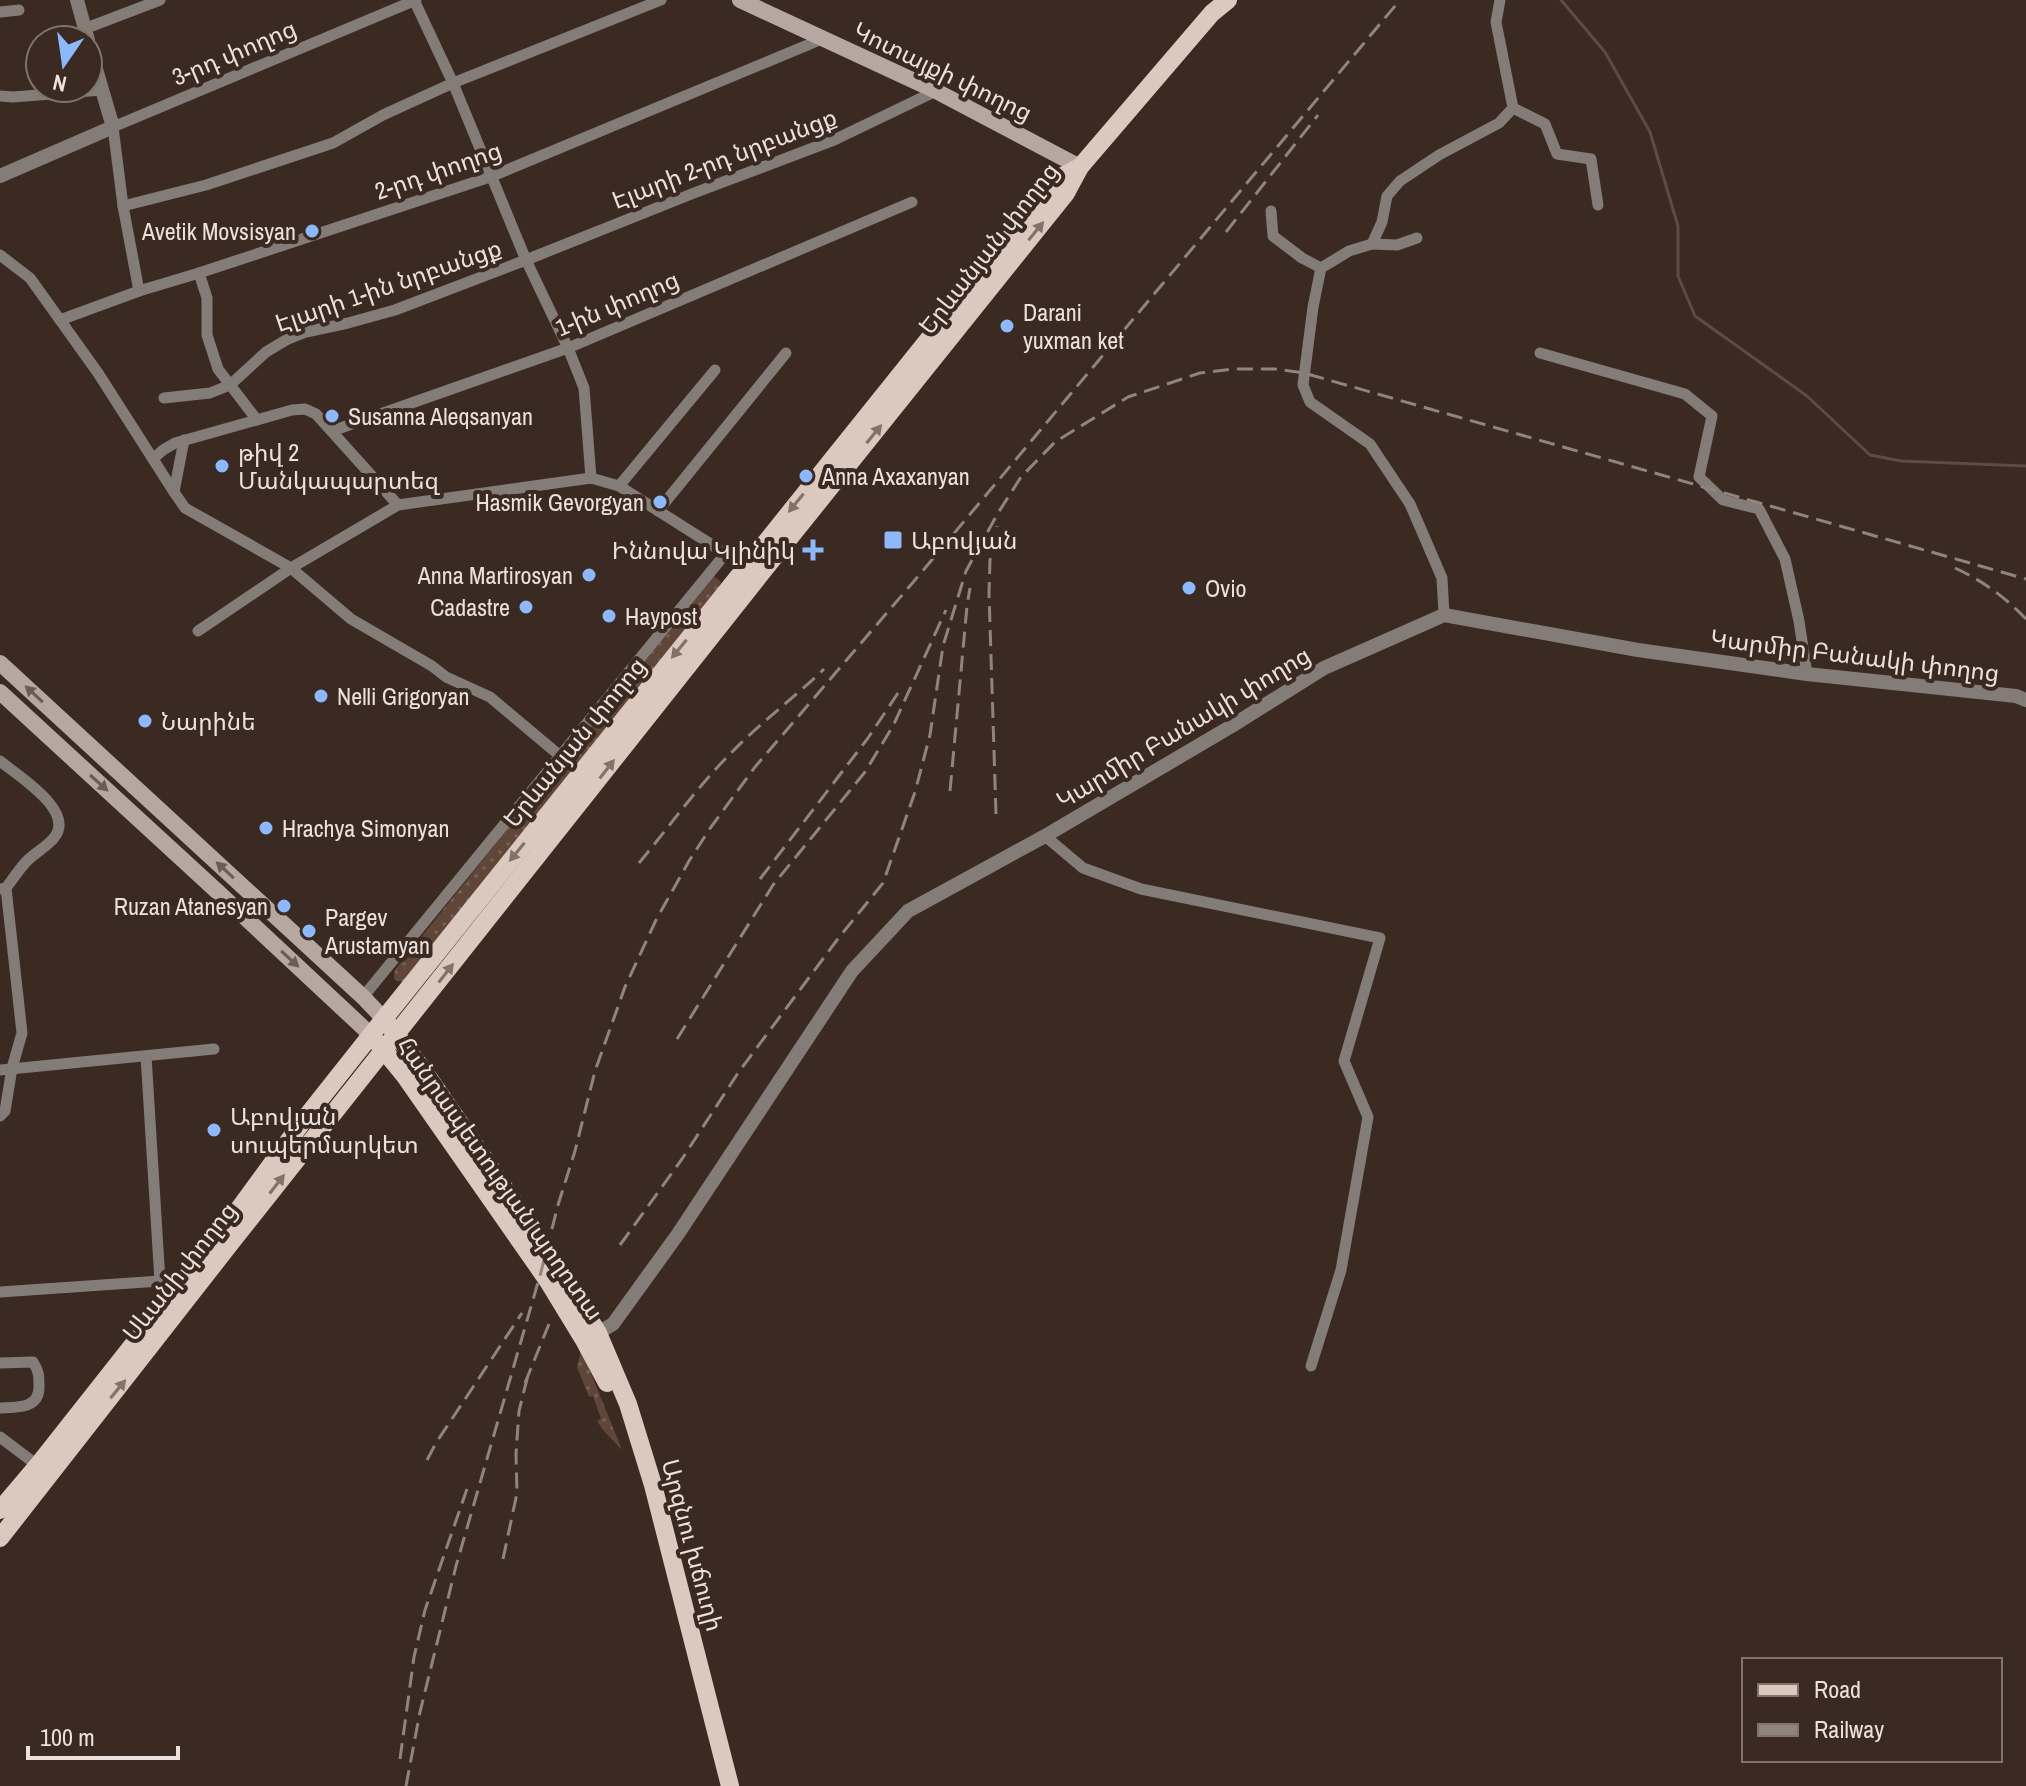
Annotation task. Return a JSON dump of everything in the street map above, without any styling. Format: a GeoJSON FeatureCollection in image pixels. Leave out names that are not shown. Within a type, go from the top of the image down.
{"type":"FeatureCollection","features":[{"type":"Feature","properties":{"kind":"main road","name":"Կոտայքի փողոց"},"geometry":{"type":"LineString","coordinates":[[740,0],[936,91],[1080,167]]}},
{"type":"Feature","properties":{"kind":"main road","name":"Երևանյան փողոց"},"geometry":{"type":"LineString","coordinates":[[384,1019],[1066,193],[1080,167],[1212,13],[1228,0]]}},
{"type":"Feature","properties":{"kind":"main road","name":"Երևանյան փողոց"},"geometry":{"type":"LineString","coordinates":[[397,1034],[752,571]]}},
{"type":"Feature","properties":{"kind":"main road","name":"Հանրապետության պողոտա"},"geometry":{"type":"LineString","coordinates":[[0,663],[384,1019],[547,1250],[591,1331],[638,1471],[720,1786]]}},
{"type":"Feature","properties":{"kind":"main road","name":"Հանրապետության պողոտա"},"geometry":{"type":"LineString","coordinates":[[0,692],[371,1035],[405,1076],[548,1281],[591,1331]]}},
{"type":"Feature","properties":{"kind":"main road","name":"Սևանի փողոց"},"geometry":{"type":"LineString","coordinates":[[0,1538],[167,1287],[222,1232],[306,1117],[384,1019]]}},
{"type":"Feature","properties":{"kind":"main road","name":"Սևանի փողոց"},"geometry":{"type":"LineString","coordinates":[[0,1510],[44,1470],[397,1034]]}},
{"type":"Feature","properties":{"kind":"main road","name":"Արզնու խճուղի"},"geometry":{"type":"LineString","coordinates":[[591,1331],[628,1404],[653,1485],[730,1786]]}},
{"type":"Feature","properties":{"kind":"street"},"geometry":{"type":"LineString","coordinates":[[77,0],[83,24]]}},
{"type":"Feature","properties":{"kind":"street"},"geometry":{"type":"LineString","coordinates":[[104,28],[160,0]]}},
{"type":"Feature","properties":{"kind":"street"},"geometry":{"type":"LineString","coordinates":[[415,0],[584,388],[591,478]]}},
{"type":"Feature","properties":{"kind":"street","name":"3-րդ փողոց"},"geometry":{"type":"LineString","coordinates":[[113,127],[415,0]]}},
{"type":"Feature","properties":{"kind":"street"},"geometry":{"type":"LineString","coordinates":[[123,206],[206,185],[333,143],[383,115],[453,83],[661,0]]}},
{"type":"Feature","properties":{"kind":"street"},"geometry":{"type":"LineString","coordinates":[[1500,0],[1496,22],[1513,108]]}},
{"type":"Feature","properties":{"kind":"street"},"geometry":{"type":"LineString","coordinates":[[0,12],[19,10]]}},
{"type":"Feature","properties":{"kind":"street","name":"2-րդ փողոց"},"geometry":{"type":"LineString","coordinates":[[60,320],[139,291],[490,177],[822,39]]}},
{"type":"Feature","properties":{"kind":"street","name":"Էլարի 2-րդ նրբանցք"},"geometry":{"type":"LineString","coordinates":[[526,260],[834,140],[936,91]]}},
{"type":"Feature","properties":{"kind":"street"},"geometry":{"type":"LineString","coordinates":[[0,96],[24,96]]}},
{"type":"Feature","properties":{"kind":"street"},"geometry":{"type":"LineString","coordinates":[[104,97],[113,127],[123,206],[139,291]]}},
{"type":"Feature","properties":{"kind":"street"},"geometry":{"type":"LineString","coordinates":[[1513,108],[1545,124],[1557,154],[1591,159],[1598,205]]}},
{"type":"Feature","properties":{"kind":"street"},"geometry":{"type":"LineString","coordinates":[[1372,244],[1382,222],[1387,196],[1400,181],[1439,155],[1499,123],[1513,108]]}},
{"type":"Feature","properties":{"kind":"street"},"geometry":{"type":"LineString","coordinates":[[0,176],[113,127]]}},
{"type":"Feature","properties":{"kind":"street","name":"1-ին փողոց"},"geometry":{"type":"LineString","coordinates":[[332,431],[568,348],[912,202]]}},
{"type":"Feature","properties":{"kind":"street"},"geometry":{"type":"LineString","coordinates":[[1271,211],[1273,236],[1321,268]]}},
{"type":"Feature","properties":{"kind":"street"},"geometry":{"type":"LineString","coordinates":[[1417,238],[1397,245],[1372,244],[1349,251],[1321,268],[1303,385],[1310,402],[1370,444],[1410,504],[1442,578],[1444,615]]}},
{"type":"Feature","properties":{"kind":"street"},"geometry":{"type":"LineString","coordinates":[[0,255],[30,278],[98,373],[185,508],[291,568],[351,619],[446,677],[490,697],[559,755]]}},
{"type":"Feature","properties":{"kind":"street","name":"Էլարի 1-ին նրբանցք"},"geometry":{"type":"LineString","coordinates":[[230,385],[266,352],[286,340],[306,332],[384,313],[526,260]]}},
{"type":"Feature","properties":{"kind":"street"},"geometry":{"type":"LineString","coordinates":[[199,273],[206,290],[207,335],[218,369],[257,420]]}},
{"type":"Feature","properties":{"kind":"street"},"geometry":{"type":"LineString","coordinates":[[658,511],[786,353]]}},
{"type":"Feature","properties":{"kind":"street"},"geometry":{"type":"LineString","coordinates":[[1540,353],[1685,394],[1712,416],[1699,477],[1723,500],[1759,509],[1785,559],[1807,674]]}},
{"type":"Feature","properties":{"kind":"street"},"geometry":{"type":"LineString","coordinates":[[619,486],[715,370]]}},
{"type":"Feature","properties":{"kind":"street"},"geometry":{"type":"LineString","coordinates":[[164,398],[210,393],[230,385]]}},
{"type":"Feature","properties":{"kind":"street"},"geometry":{"type":"LineString","coordinates":[[153,459],[163,450],[184,440],[305,409],[316,414],[398,505]]}},
{"type":"Feature","properties":{"kind":"street"},"geometry":{"type":"LineString","coordinates":[[174,492],[184,440]]}},
{"type":"Feature","properties":{"kind":"street"},"geometry":{"type":"LineString","coordinates":[[198,631],[291,568],[398,505],[591,478],[619,486],[752,571]]}},
{"type":"Feature","properties":{"kind":"street"},"geometry":{"type":"LineString","coordinates":[[363,997],[726,553]]}},
{"type":"Feature","properties":{"kind":"street","name":"Կարմիր Բանակի փողոց"},"geometry":{"type":"LineString","coordinates":[[591,1331],[613,1324],[678,1234],[852,971],[908,911],[1045,836],[1324,668],[1444,615],[1638,650],[1807,674],[2016,696],[2026,700]]}},
{"type":"Feature","properties":{"kind":"street"},"geometry":{"type":"LineString","coordinates":[[0,761],[49,801],[59,818],[55,838],[26,862],[3,889],[22,1033],[6,1069],[5,1111],[0,1116]]}},
{"type":"Feature","properties":{"kind":"street"},"geometry":{"type":"LineString","coordinates":[[1045,836],[1083,868],[1141,889],[1380,938],[1344,1061],[1368,1117],[1341,1270],[1311,1366]]}},
{"type":"Feature","properties":{"kind":"street"},"geometry":{"type":"LineString","coordinates":[[6,1069],[214,1049]]}},
{"type":"Feature","properties":{"kind":"street"},"geometry":{"type":"LineString","coordinates":[[0,1292],[167,1287],[146,1056]]}},
{"type":"Feature","properties":{"kind":"street"},"geometry":{"type":"LineString","coordinates":[[0,1363],[33,1362],[39,1372],[39,1394],[26,1406],[0,1408]]}},
{"type":"Feature","properties":{"kind":"street"},"geometry":{"type":"LineString","coordinates":[[0,1437],[44,1470]]}},
{"type":"Feature","properties":{"kind":"shaded area"},"geometry":{"type":"Polygon","coordinates":[[[714,576],[721,582],[719,588],[403,982],[396,981],[395,970],[705,581],[714,576]]]}},
{"type":"Feature","properties":{"kind":"shaded area"},"geometry":{"type":"Polygon","coordinates":[[[581,1350],[622,1450],[597,1421],[601,1419],[593,1396],[589,1397],[577,1367],[581,1350]]]}},
{"type":"Feature","properties":{"kind":"waterway"},"geometry":{"type":"LineString","coordinates":[[1561,0],[1605,52],[1650,132],[1678,226],[1678,276],[1695,316],[1807,396],[1870,455],[1901,461],[2026,466]]}},
{"type":"Feature","properties":{"kind":"railway"},"geometry":{"type":"LineString","coordinates":[[406,1786],[420,1712],[456,1566],[595,1071],[625,987],[656,920],[689,861],[755,767],[1400,0]]}},
{"type":"Feature","properties":{"kind":"railway"},"geometry":{"type":"LineString","coordinates":[[1226,232],[1318,115]]}},
{"type":"Feature","properties":{"kind":"railway"},"geometry":{"type":"LineString","coordinates":[[620,1245],[682,1159],[738,1073],[883,883],[915,792],[930,735],[943,646],[966,571],[998,513],[1021,477],[1055,442],[1128,397],[1200,373],[1233,369],[1304,373],[2026,579]]}},
{"type":"Feature","properties":{"kind":"railway"},"geometry":{"type":"LineString","coordinates":[[996,814],[989,593],[990,560],[997,526]]}},
{"type":"Feature","properties":{"kind":"railway"},"geometry":{"type":"LineString","coordinates":[[1955,568],[1993,590],[2026,619]]}},
{"type":"Feature","properties":{"kind":"railway"},"geometry":{"type":"LineString","coordinates":[[950,791],[970,588]]}},
{"type":"Feature","properties":{"kind":"railway"},"geometry":{"type":"LineString","coordinates":[[677,1039],[773,885],[865,772],[893,726],[946,610]]}},
{"type":"Feature","properties":{"kind":"railway"},"geometry":{"type":"LineString","coordinates":[[639,863],[719,766],[824,669]]}},
{"type":"Feature","properties":{"kind":"railway"},"geometry":{"type":"LineString","coordinates":[[760,879],[868,738],[898,693]]}},
{"type":"Feature","properties":{"kind":"railway"},"geometry":{"type":"LineString","coordinates":[[427,1460],[522,1313]]}},
{"type":"Feature","properties":{"kind":"railway"},"geometry":{"type":"LineString","coordinates":[[525,1383],[549,1324]]}},
{"type":"Feature","properties":{"kind":"railway"},"geometry":{"type":"LineString","coordinates":[[503,1559],[517,1493],[519,1411],[528,1375]]}},
{"type":"Feature","properties":{"kind":"railway"},"geometry":{"type":"LineString","coordinates":[[400,1759],[414,1657],[425,1610],[467,1489]]}},
{"type":"Feature","properties":{"kind":"place","name":"Avetik Movsisyan"},"geometry":{"type":"Point","coordinates":[312,231]}},
{"type":"Feature","properties":{"kind":"place","name":"Darani yuxman ket"},"geometry":{"type":"Point","coordinates":[1007,326]}},
{"type":"Feature","properties":{"kind":"place","name":"Susanna Aleqsanyan"},"geometry":{"type":"Point","coordinates":[332,416]}},
{"type":"Feature","properties":{"kind":"place","name":"թիվ 2 Մանկապարտեզ"},"geometry":{"type":"Point","coordinates":[222,466]}},
{"type":"Feature","properties":{"kind":"place","name":"Anna Axaxanyan"},"geometry":{"type":"Point","coordinates":[806,476]}},
{"type":"Feature","properties":{"kind":"place","name":"Hasmik Gevorgyan"},"geometry":{"type":"Point","coordinates":[660,502]}},
{"type":"Feature","properties":{"kind":"place","name":"Աբովյան"},"geometry":{"type":"Point","coordinates":[893,540]}},
{"type":"Feature","properties":{"kind":"place","name":"Իննովա Կլինիկ"},"geometry":{"type":"Point","coordinates":[813,550]}},
{"type":"Feature","properties":{"kind":"place","name":"Anna Martirosyan"},"geometry":{"type":"Point","coordinates":[589,575]}},
{"type":"Feature","properties":{"kind":"place","name":"Ovio"},"geometry":{"type":"Point","coordinates":[1189,588]}},
{"type":"Feature","properties":{"kind":"place","name":"Cadastre"},"geometry":{"type":"Point","coordinates":[526,607]}},
{"type":"Feature","properties":{"kind":"place","name":"Haypost"},"geometry":{"type":"Point","coordinates":[609,616]}},
{"type":"Feature","properties":{"kind":"place","name":"Nelli Grigoryan"},"geometry":{"type":"Point","coordinates":[321,696]}},
{"type":"Feature","properties":{"kind":"place","name":"Նարինե"},"geometry":{"type":"Point","coordinates":[145,721]}},
{"type":"Feature","properties":{"kind":"place","name":"Hrachya Simonyan"},"geometry":{"type":"Point","coordinates":[266,828]}},
{"type":"Feature","properties":{"kind":"place","name":"Ruzan Atanesyan"},"geometry":{"type":"Point","coordinates":[284,906]}},
{"type":"Feature","properties":{"kind":"place","name":"Pargev Arustamyan"},"geometry":{"type":"Point","coordinates":[309,931]}},
{"type":"Feature","properties":{"kind":"place","name":"Աբովյան սուպերմարկետ"},"geometry":{"type":"Point","coordinates":[214,1130]}}]}
